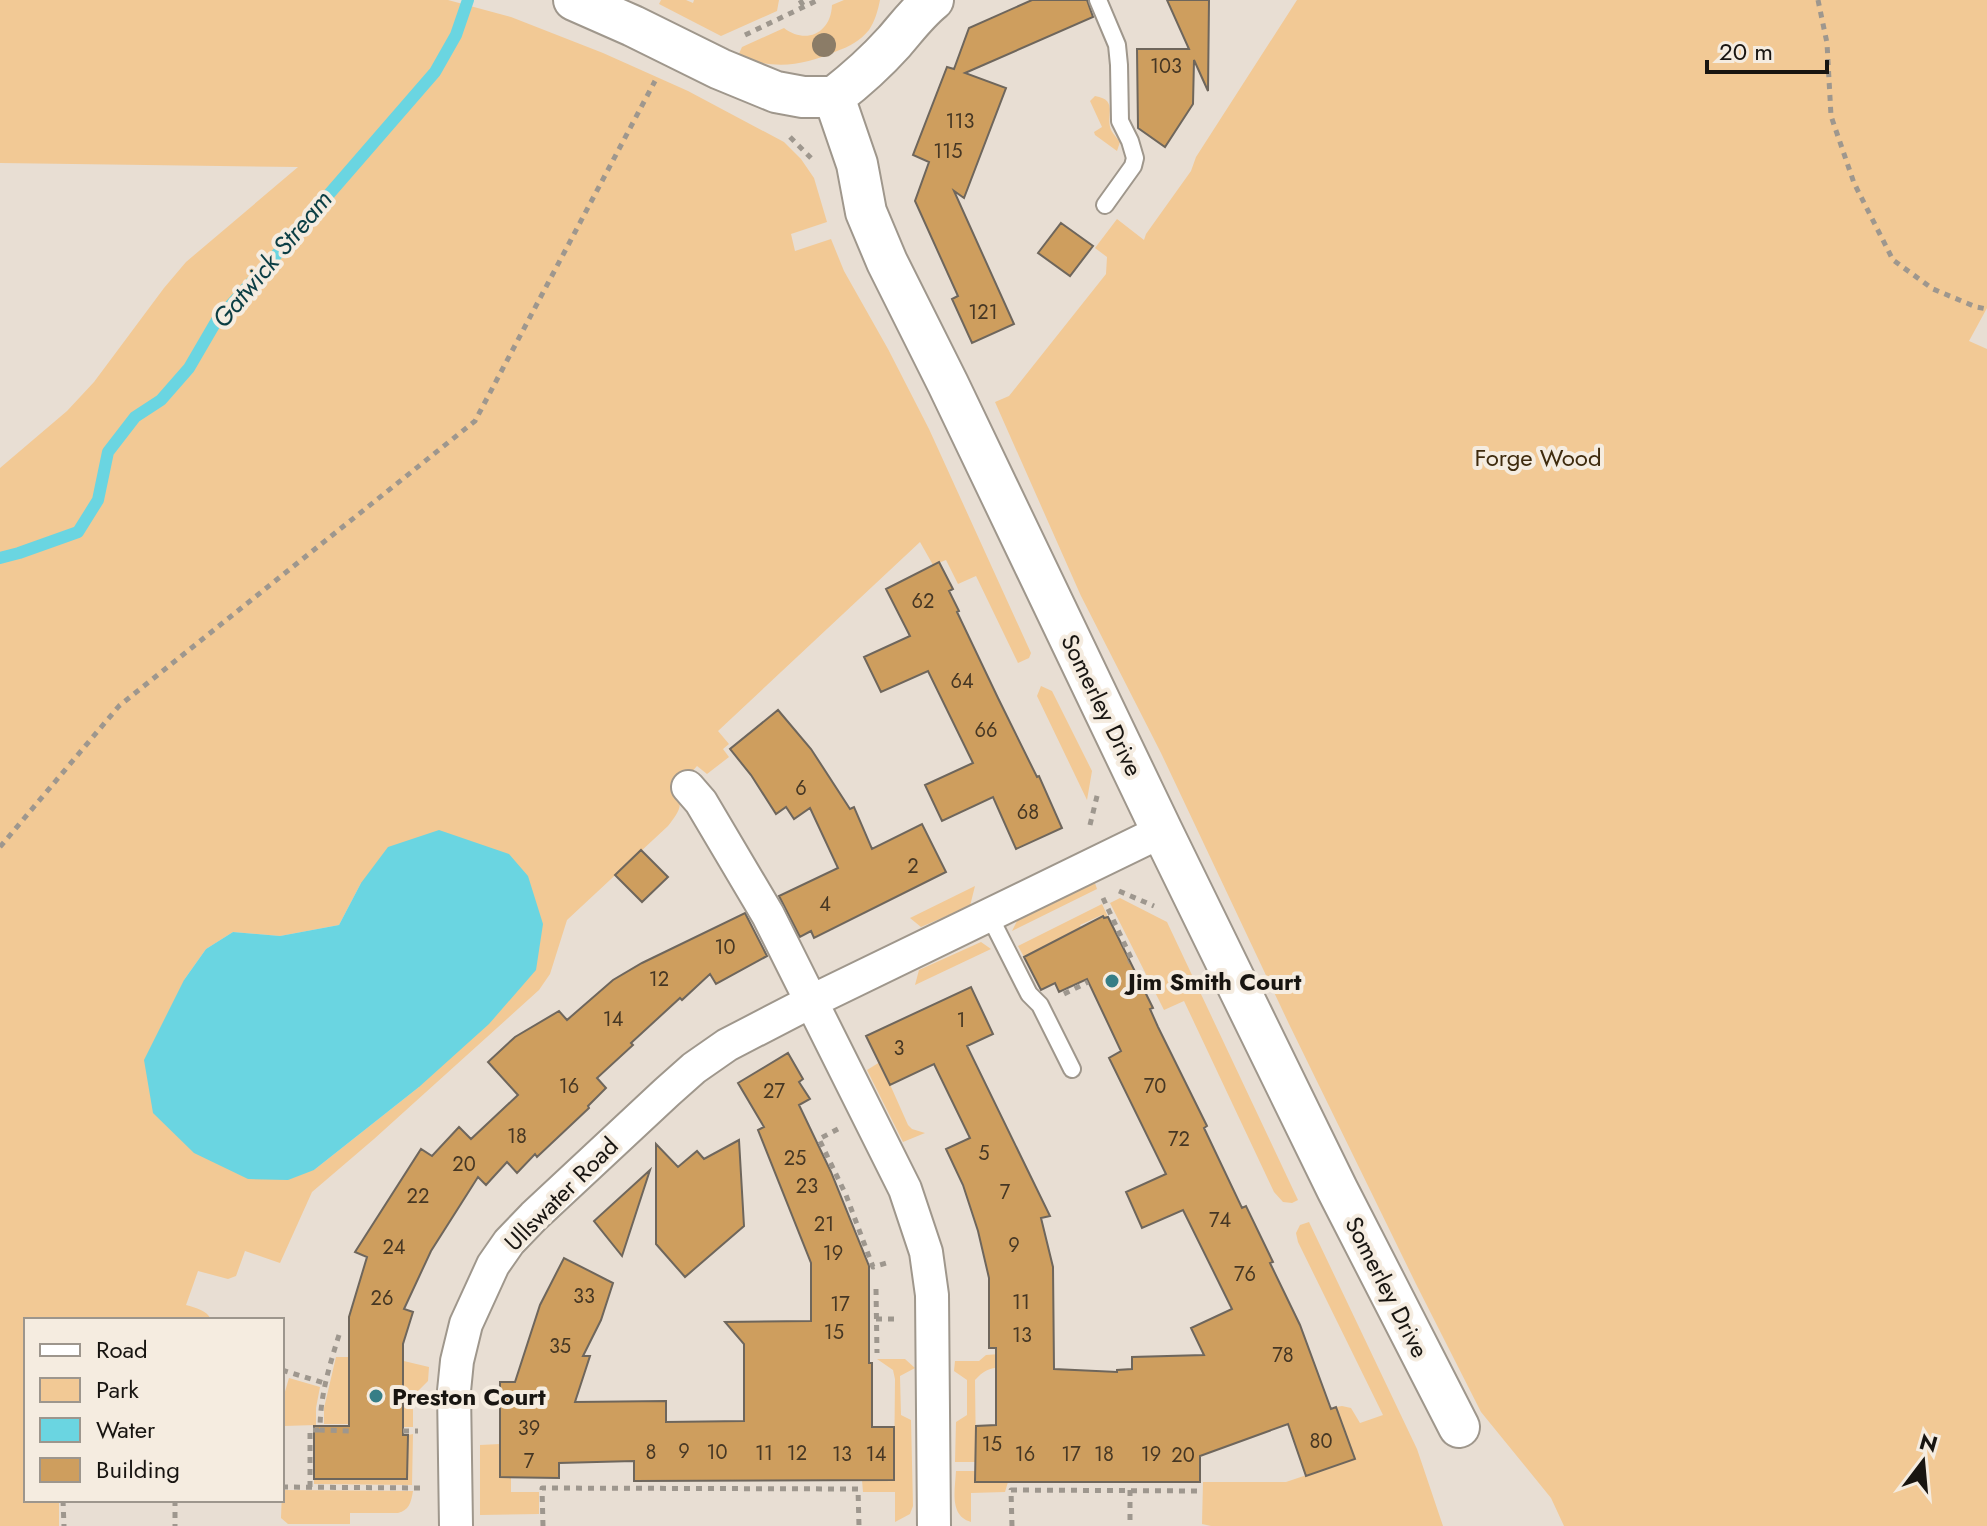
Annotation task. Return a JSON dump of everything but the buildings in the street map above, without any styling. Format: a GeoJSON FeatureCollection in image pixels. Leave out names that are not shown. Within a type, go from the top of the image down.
{"type":"FeatureCollection","features":[{"type":"Feature","properties":{"kind":"street"},"geometry":{"type":"LineString","coordinates":[[574,0],[720,69],[776,92],[803,97],[834,97],[862,75],[933,0]]}},
{"type":"Feature","properties":{"kind":"street","name":"Somerley Drive"},"geometry":{"type":"LineString","coordinates":[[834,97],[857,164],[866,212],[887,262],[1337,1189],[1459,1427]]}},
{"type":"Feature","properties":{"kind":"street"},"geometry":{"type":"LineString","coordinates":[[688,787],[701,802],[745,875],[812,1001],[905,1189],[926,1252],[932,1295],[934,1526]]}},
{"type":"Feature","properties":{"kind":"street","name":"Ullswater Road"},"geometry":{"type":"LineString","coordinates":[[456,1526],[453,1430],[457,1361],[466,1324],[493,1265],[509,1242],[556,1195],[694,1068],[727,1045],[1162,831]]}},
{"type":"Feature","properties":{"kind":"lane"},"geometry":{"type":"LineString","coordinates":[[1098,0],[1117,45],[1120,121],[1135,158],[1133,166],[1105,205]]}},
{"type":"Feature","properties":{"kind":"lane"},"geometry":{"type":"LineString","coordinates":[[989,915],[1072,1069]]}},
{"type":"Feature","properties":{"kind":"path"},"geometry":{"type":"LineString","coordinates":[[800,0],[804,7]]}},
{"type":"Feature","properties":{"kind":"path"},"geometry":{"type":"LineString","coordinates":[[720,69],[732,41],[818,0]]}},
{"type":"Feature","properties":{"kind":"path"},"geometry":{"type":"LineString","coordinates":[[1818,0],[1827,43],[1831,116],[1854,183],[1893,260],[1933,289],[1987,309]]}},
{"type":"Feature","properties":{"kind":"path"},"geometry":{"type":"LineString","coordinates":[[0,847],[119,706],[475,421],[674,45]]}},
{"type":"Feature","properties":{"kind":"path"},"geometry":{"type":"LineString","coordinates":[[1103,897],[1132,960],[1128,962]]}},
{"type":"Feature","properties":{"kind":"path"},"geometry":{"type":"LineString","coordinates":[[868,1115],[819,1139],[846,1195],[873,1267],[926,1252]]}},
{"type":"Feature","properties":{"kind":"path"},"geometry":{"type":"LineString","coordinates":[[876,1289],[877,1353]]}},
{"type":"Feature","properties":{"kind":"path"},"geometry":{"type":"LineString","coordinates":[[320,1430],[324,1383],[339,1335]]}},
{"type":"Feature","properties":{"kind":"path"},"geometry":{"type":"LineString","coordinates":[[284,1371],[324,1383]]}},
{"type":"Feature","properties":{"kind":"path"},"geometry":{"type":"LineString","coordinates":[[310,1487],[310,1430],[349,1431]]}},
{"type":"Feature","properties":{"kind":"path"},"geometry":{"type":"LineString","coordinates":[[284,1487],[455,1488]]}},
{"type":"Feature","properties":{"kind":"path"},"geometry":{"type":"LineString","coordinates":[[543,1526],[542,1488],[858,1489],[859,1526]]}},
{"type":"Feature","properties":{"kind":"path"},"geometry":{"type":"LineString","coordinates":[[1012,1526],[1011,1490],[1198,1491]]}},
{"type":"Feature","properties":{"kind":"path"},"geometry":{"type":"LineString","coordinates":[[1130,1490],[1130,1526]]}},
{"type":"Feature","properties":{"kind":"path"},"geometry":{"type":"LineString","coordinates":[[63,1502],[64,1526]]}},
{"type":"Feature","properties":{"kind":"path"},"geometry":{"type":"LineString","coordinates":[[175,1502],[175,1526]]}},
{"type":"Feature","properties":{"kind":"green space"},"geometry":{"type":"Polygon","coordinates":[[[0,0],[448,0],[511,17],[603,53],[688,91],[784,142],[814,178],[827,222],[791,234],[795,251],[831,239],[844,271],[929,429],[1031,653],[1029,658],[1018,663],[976,576],[958,584],[946,560],[933,565],[920,542],[718,731],[729,744],[723,749],[729,757],[707,774],[697,766],[674,792],[680,805],[668,826],[567,920],[550,974],[539,990],[312,1192],[280,1263],[245,1251],[236,1276],[228,1279],[198,1271],[186,1305],[197,1308],[210,1318],[24,1318],[24,1502],[59,1502],[59,1526],[0,1526],[0,468],[67,411],[94,382],[186,262],[298,167],[0,163],[0,0]],[[361,883],[339,925],[280,936],[233,932],[206,949],[184,980],[314,1170],[419,1087],[361,883]]]}},
{"type":"Feature","properties":{"kind":"green space"},"geometry":{"type":"Polygon","coordinates":[[[661,0],[693,3],[694,0],[779,0],[777,11],[721,36],[659,4],[661,0]]]}},
{"type":"Feature","properties":{"kind":"green space"},"geometry":{"type":"Polygon","coordinates":[[[844,0],[880,0],[869,30],[850,45],[800,63],[776,65],[738,56],[742,47],[784,28],[801,36],[816,33],[827,23],[832,5],[844,0]]]}},
{"type":"Feature","properties":{"kind":"green space","name":"Forge Wood"},"geometry":{"type":"Polygon","coordinates":[[[1297,0],[1987,0],[1987,308],[1969,341],[1987,349],[1987,1526],[1564,1526],[1551,1498],[1481,1412],[1289,1024],[1161,753],[1081,596],[995,402],[1009,396],[1106,274],[1107,257],[1095,248],[1117,219],[1144,240],[1191,171],[1196,157],[1297,0]]]}},
{"type":"Feature","properties":{"kind":"green space"},"geometry":{"type":"Polygon","coordinates":[[[1095,96],[1109,105],[1111,130],[1120,142],[1117,151],[1095,135],[1094,132],[1102,127],[1090,101],[1095,96]]]}},
{"type":"Feature","properties":{"kind":"green space"},"geometry":{"type":"Polygon","coordinates":[[[1041,686],[1052,691],[1092,771],[1087,800],[1037,696],[1041,686]]]}},
{"type":"Feature","properties":{"kind":"green space"},"geometry":{"type":"Polygon","coordinates":[[[1094,880],[1097,889],[1012,931],[1019,917],[1094,880]]]}},
{"type":"Feature","properties":{"kind":"green space"},"geometry":{"type":"Polygon","coordinates":[[[975,886],[970,906],[921,927],[910,918],[975,886]]]}},
{"type":"Feature","properties":{"kind":"green space"},"geometry":{"type":"Polygon","coordinates":[[[1120,898],[1167,922],[1298,1200],[1283,1202],[1274,1192],[1184,1001],[1164,1010],[1110,903],[1120,898]]]}},
{"type":"Feature","properties":{"kind":"green space"},"geometry":{"type":"Polygon","coordinates":[[[1102,904],[1108,917],[1102,915],[1080,925],[1081,928],[1024,957],[1018,946],[1102,904]]]}},
{"type":"Feature","properties":{"kind":"green space"},"geometry":{"type":"Polygon","coordinates":[[[981,942],[991,949],[915,985],[919,970],[981,942]]]}},
{"type":"Feature","properties":{"kind":"green space"},"geometry":{"type":"Polygon","coordinates":[[[880,1062],[908,1125],[925,1133],[903,1142],[867,1070],[880,1062]]]}},
{"type":"Feature","properties":{"kind":"green space"},"geometry":{"type":"Polygon","coordinates":[[[1309,1222],[1417,1449],[1443,1526],[1202,1524],[1203,1482],[1286,1482],[1354,1459],[1336,1407],[1351,1408],[1360,1423],[1383,1415],[1298,1242],[1296,1233],[1300,1225],[1309,1222]]]}},
{"type":"Feature","properties":{"kind":"green space"},"geometry":{"type":"Polygon","coordinates":[[[1000,1354],[1001,1367],[986,1370],[975,1380],[976,1462],[955,1462],[956,1422],[967,1415],[967,1380],[954,1371],[955,1361],[979,1361],[986,1355],[1000,1354]]]}},
{"type":"Feature","properties":{"kind":"green space"},"geometry":{"type":"Polygon","coordinates":[[[336,1357],[387,1357],[429,1367],[428,1381],[413,1396],[413,1427],[403,1427],[349,1365],[348,1424],[324,1424],[324,1408],[336,1357]]]}},
{"type":"Feature","properties":{"kind":"green space"},"geometry":{"type":"Polygon","coordinates":[[[877,1359],[905,1359],[915,1368],[900,1376],[901,1415],[911,1420],[913,1506],[910,1514],[895,1522],[895,1492],[863,1492],[862,1480],[894,1480],[895,1379],[893,1370],[877,1359]]]}},
{"type":"Feature","properties":{"kind":"green space"},"geometry":{"type":"Polygon","coordinates":[[[289,1378],[320,1387],[316,1425],[284,1426],[284,1395],[289,1378]]]}},
{"type":"Feature","properties":{"kind":"green space"},"geometry":{"type":"Polygon","coordinates":[[[413,1434],[412,1485],[314,1484],[314,1479],[407,1479],[408,1435],[413,1434]]]}},
{"type":"Feature","properties":{"kind":"green space"},"geometry":{"type":"Polygon","coordinates":[[[500,1444],[500,1477],[511,1477],[511,1492],[539,1492],[539,1514],[480,1515],[480,1445],[500,1444]]]}},
{"type":"Feature","properties":{"kind":"green space"},"geometry":{"type":"Polygon","coordinates":[[[956,1471],[976,1471],[1008,1482],[1005,1492],[971,1493],[971,1522],[964,1519],[956,1508],[956,1471]]]}},
{"type":"Feature","properties":{"kind":"green space"},"geometry":{"type":"Polygon","coordinates":[[[284,1490],[413,1491],[405,1510],[398,1513],[350,1513],[350,1524],[288,1524],[281,1518],[284,1490]]]}},
{"type":"Feature","properties":{"kind":"water"},"geometry":{"type":"Polygon","coordinates":[[[439,830],[509,854],[528,876],[543,924],[536,970],[489,1024],[419,1087],[314,1170],[288,1180],[248,1179],[194,1153],[153,1113],[144,1060],[184,980],[206,949],[233,932],[280,936],[339,925],[361,883],[388,847],[439,830]]]}},
{"type":"Feature","properties":{"kind":"waterway","name":"Gatwick Stream"},"geometry":{"type":"LineString","coordinates":[[0,558],[78,532],[98,500],[108,452],[135,417],[161,400],[189,368],[217,320],[435,72],[456,35],[468,0]]}},
{"type":"Feature","properties":{"kind":"place","name":"Jim Smith Court"},"geometry":{"type":"Point","coordinates":[1112,981]}},
{"type":"Feature","properties":{"kind":"place","name":"Preston Court"},"geometry":{"type":"Point","coordinates":[376,1396]}}]}
